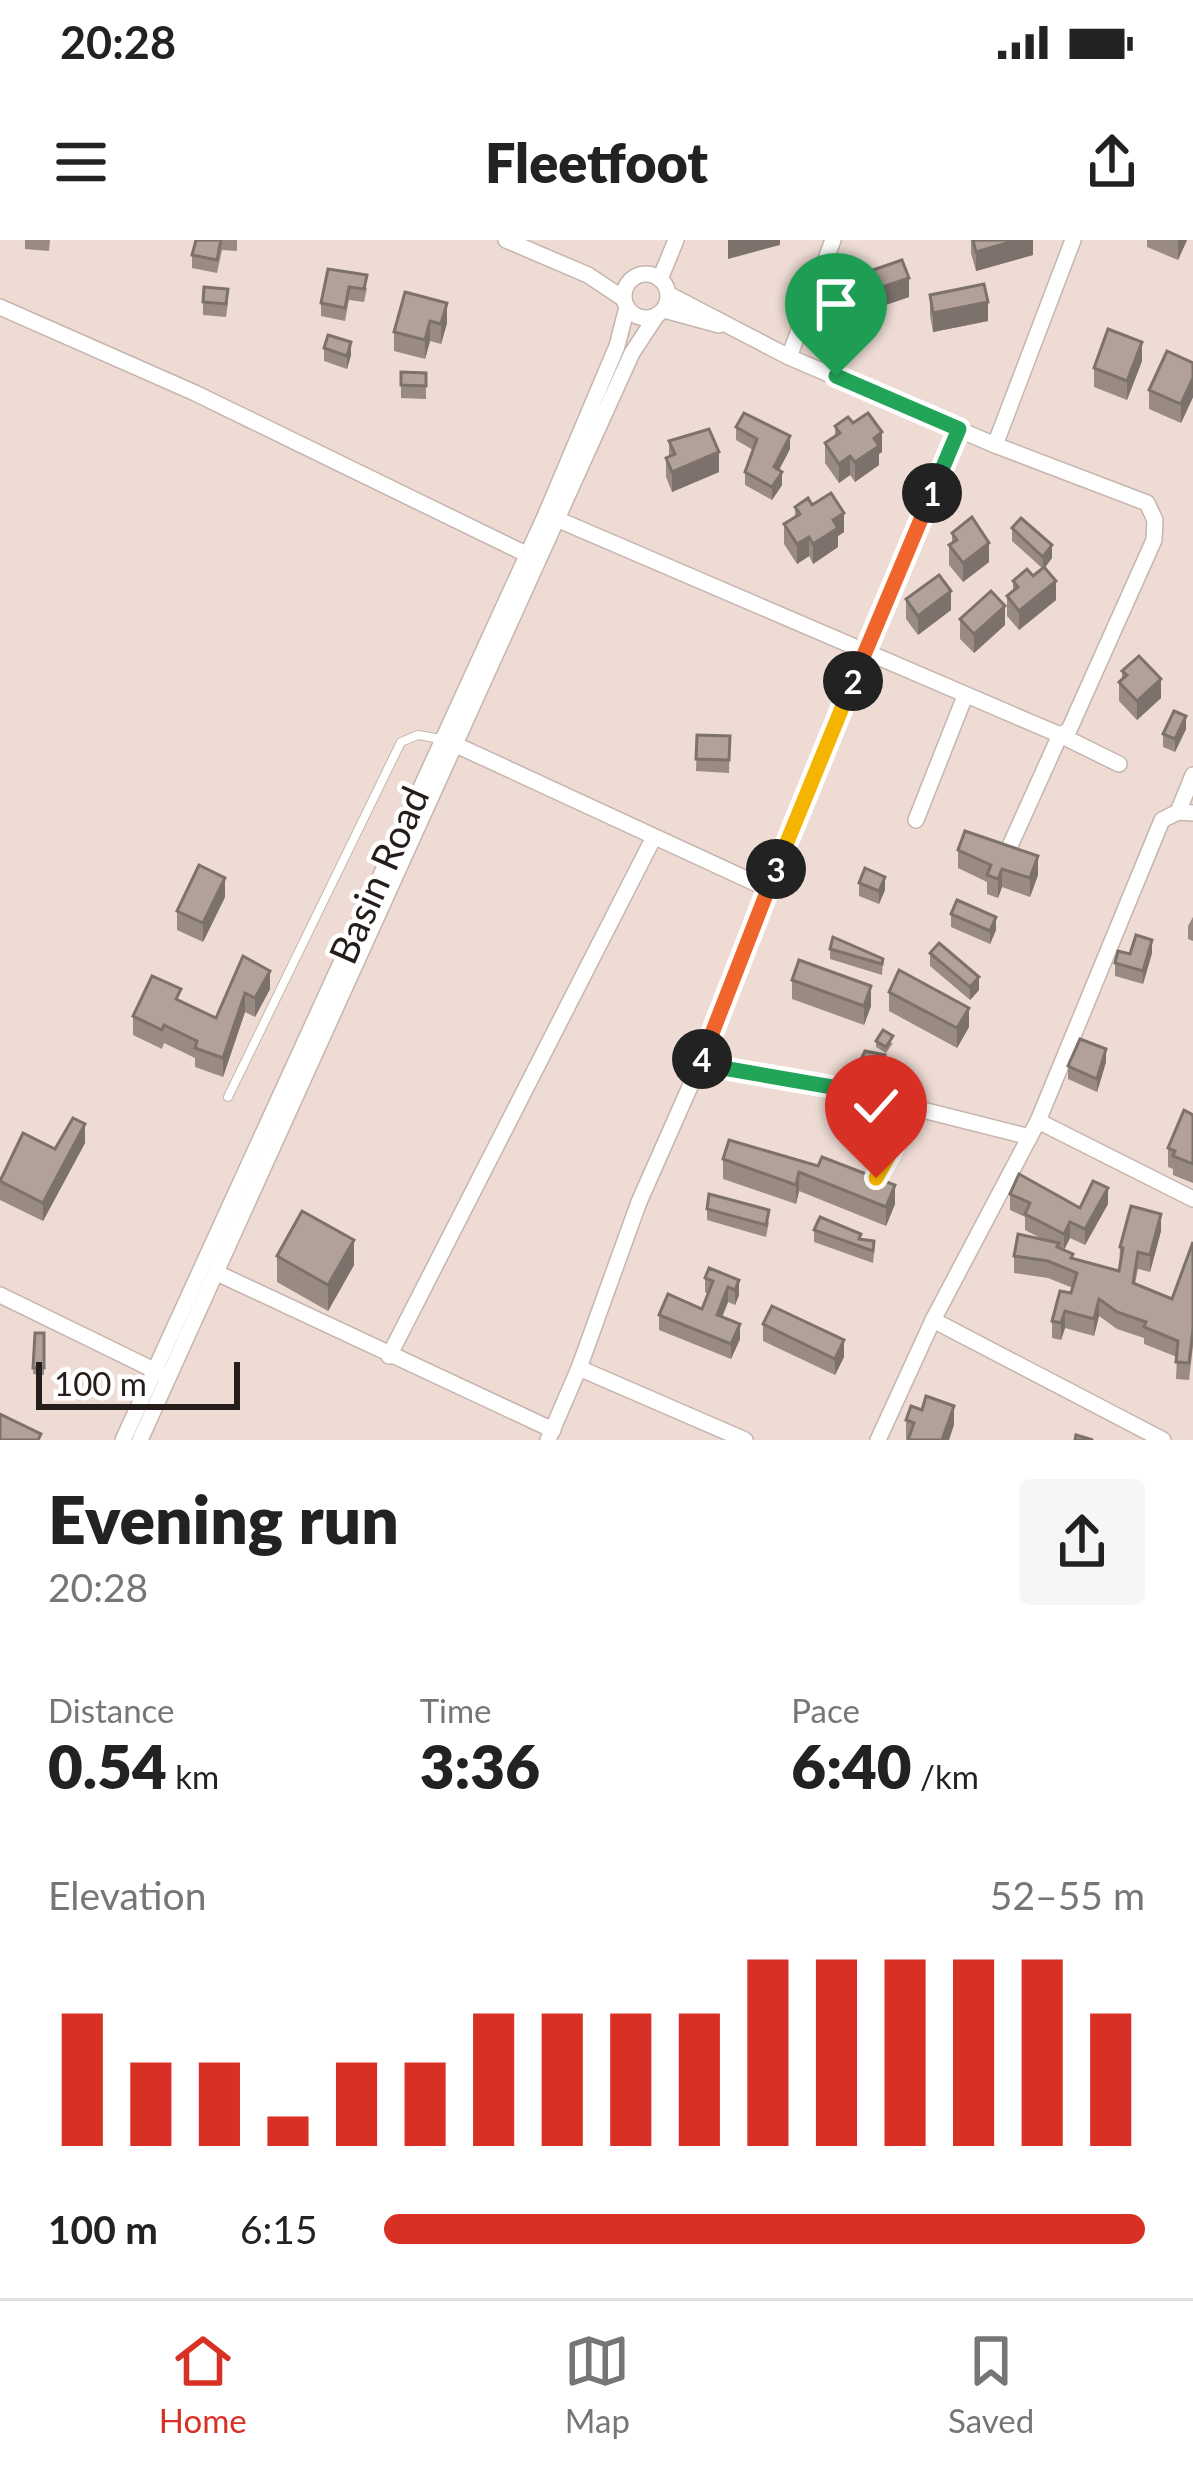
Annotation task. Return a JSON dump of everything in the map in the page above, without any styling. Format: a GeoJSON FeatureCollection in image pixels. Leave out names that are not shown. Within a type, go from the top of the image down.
{"type":"FeatureCollection","features":[{"type":"Feature","properties":{"kind":"street"},"geometry":{"type":"LineString","coordinates":[[506,240],[588,275],[640,317],[662,299]]}},
{"type":"Feature","properties":{"kind":"street","name":"Basin Road"},"geometry":{"type":"LineString","coordinates":[[447,741],[559,520],[632,352],[662,299],[676,240]]}},
{"type":"Feature","properties":{"kind":"street"},"geometry":{"type":"LineString","coordinates":[[789,357],[833,240]]}},
{"type":"Feature","properties":{"kind":"street"},"geometry":{"type":"LineString","coordinates":[[995,445],[1073,240]]}},
{"type":"Feature","properties":{"kind":"street"},"geometry":{"type":"LineString","coordinates":[[588,275],[644,274],[662,299],[789,357],[995,445],[1148,502],[1154,540],[1069,730],[1060,734],[1009,848]]}},
{"type":"Feature","properties":{"kind":"street","name":"Basin Road"},"geometry":{"type":"LineString","coordinates":[[140,1440],[162,1374],[447,741],[617,346],[629,282],[635,277]]}},
{"type":"Feature","properties":{"kind":"street"},"geometry":{"type":"LineString","coordinates":[[0,307],[195,393],[526,554]]}},
{"type":"Feature","properties":{"kind":"street"},"geometry":{"type":"LineString","coordinates":[[217,1273],[551,1435],[639,1202],[959,429]]}},
{"type":"Feature","properties":{"kind":"street"},"geometry":{"type":"LineString","coordinates":[[559,520],[1060,734],[1119,764]]}},
{"type":"Feature","properties":{"kind":"street"},"geometry":{"type":"LineString","coordinates":[[916,820],[965,696]]}},
{"type":"Feature","properties":{"kind":"street"},"geometry":{"type":"LineString","coordinates":[[447,741],[768,890]]}},
{"type":"Feature","properties":{"kind":"street"},"geometry":{"type":"LineString","coordinates":[[878,1440],[932,1320],[1034,1129],[1162,820],[1185,812],[1193,775]]}},
{"type":"Feature","properties":{"kind":"street"},"geometry":{"type":"LineString","coordinates":[[389,1355],[654,837]]}},
{"type":"Feature","properties":{"kind":"street","name":"Basin Road"},"geometry":{"type":"LineString","coordinates":[[123,1440],[217,1273],[358,940]]}},
{"type":"Feature","properties":{"kind":"street"},"geometry":{"type":"LineString","coordinates":[[700,1064],[1034,1129],[1193,1199]]}},
{"type":"Feature","properties":{"kind":"street"},"geometry":{"type":"LineString","coordinates":[[876,1178],[900,1133],[896,1109],[888,1101]]}},
{"type":"Feature","properties":{"kind":"street"},"geometry":{"type":"LineString","coordinates":[[0,1294],[162,1374]]}},
{"type":"Feature","properties":{"kind":"street"},"geometry":{"type":"LineString","coordinates":[[932,1320],[1163,1440]]}},
{"type":"Feature","properties":{"kind":"street"},"geometry":{"type":"LineString","coordinates":[[580,1368],[745,1440]]}},
{"type":"Feature","properties":{"kind":"lane"},"geometry":{"type":"LineString","coordinates":[[228,1097],[401,742],[418,735],[447,741]]}},
{"type":"Feature","properties":{"kind":"building"},"geometry":{"type":"Polygon","coordinates":[[[196,240],[221,240],[217,260],[192,255],[196,240]]]}},
{"type":"Feature","properties":{"kind":"building"},"geometry":{"type":"Polygon","coordinates":[[[973,240],[1017,240],[976,252],[973,240]]]}},
{"type":"Feature","properties":{"kind":"building"},"geometry":{"type":"Polygon","coordinates":[[[902,260],[909,278],[859,295],[853,277],[902,260]]]}},
{"type":"Feature","properties":{"kind":"building"},"geometry":{"type":"Polygon","coordinates":[[[328,269],[367,275],[364,289],[349,287],[345,308],[321,303],[328,269]]]}},
{"type":"Feature","properties":{"kind":"building"},"geometry":{"type":"Polygon","coordinates":[[[984,284],[988,302],[933,313],[930,295],[984,284]]]}},
{"type":"Feature","properties":{"kind":"building"},"geometry":{"type":"Polygon","coordinates":[[[204,287],[228,289],[226,304],[203,302],[204,287]]]}},
{"type":"Feature","properties":{"kind":"building"},"geometry":{"type":"Polygon","coordinates":[[[405,292],[447,303],[441,324],[430,321],[425,340],[394,332],[405,292]]]}},
{"type":"Feature","properties":{"kind":"building"},"geometry":{"type":"Polygon","coordinates":[[[1108,329],[1142,342],[1127,381],[1094,368],[1108,329]]]}},
{"type":"Feature","properties":{"kind":"building"},"geometry":{"type":"Polygon","coordinates":[[[328,335],[351,342],[347,356],[324,348],[328,335]]]}},
{"type":"Feature","properties":{"kind":"building"},"geometry":{"type":"Polygon","coordinates":[[[1167,351],[1193,363],[1193,378],[1181,404],[1149,390],[1167,351]]]}},
{"type":"Feature","properties":{"kind":"building"},"geometry":{"type":"Polygon","coordinates":[[[401,372],[426,373],[426,386],[401,385],[401,372]]]}},
{"type":"Feature","properties":{"kind":"building"},"geometry":{"type":"Polygon","coordinates":[[[744,413],[790,436],[774,467],[782,472],[772,487],[745,472],[757,439],[736,427],[744,413]]]}},
{"type":"Feature","properties":{"kind":"building"},"geometry":{"type":"Polygon","coordinates":[[[868,413],[882,432],[874,438],[879,446],[855,462],[850,456],[839,464],[825,443],[840,433],[835,426],[848,417],[853,423],[868,413]]]}},
{"type":"Feature","properties":{"kind":"building"},"geometry":{"type":"Polygon","coordinates":[[[709,429],[719,452],[672,472],[666,458],[675,454],[669,441],[709,429]]]}},
{"type":"Feature","properties":{"kind":"building"},"geometry":{"type":"Polygon","coordinates":[[[831,493],[844,513],[833,520],[838,528],[813,544],[809,537],[797,544],[784,524],[800,514],[795,507],[808,498],[812,505],[831,493]]]}},
{"type":"Feature","properties":{"kind":"building"},"geometry":{"type":"Polygon","coordinates":[[[972,517],[989,543],[963,563],[949,545],[957,540],[952,533],[972,517]]]}},
{"type":"Feature","properties":{"kind":"building"},"geometry":{"type":"Polygon","coordinates":[[[1021,518],[1052,545],[1043,557],[1012,528],[1021,518]]]}},
{"type":"Feature","properties":{"kind":"building"},"geometry":{"type":"Polygon","coordinates":[[[1044,567],[1056,581],[1019,611],[1007,596],[1018,587],[1013,581],[1027,569],[1033,576],[1044,567]]]}},
{"type":"Feature","properties":{"kind":"building"},"geometry":{"type":"Polygon","coordinates":[[[939,575],[951,591],[918,616],[906,599],[939,575]]]}},
{"type":"Feature","properties":{"kind":"building"},"geometry":{"type":"Polygon","coordinates":[[[991,591],[1005,606],[974,634],[960,619],[991,591]]]}},
{"type":"Feature","properties":{"kind":"building"},"geometry":{"type":"Polygon","coordinates":[[[1139,656],[1161,679],[1137,701],[1119,682],[1127,675],[1122,671],[1139,656]]]}},
{"type":"Feature","properties":{"kind":"building"},"geometry":{"type":"Polygon","coordinates":[[[1174,711],[1186,716],[1175,739],[1163,734],[1174,711]]]}},
{"type":"Feature","properties":{"kind":"building"},"geometry":{"type":"Polygon","coordinates":[[[697,735],[730,736],[729,760],[696,759],[697,735]]]}},
{"type":"Feature","properties":{"kind":"building"},"geometry":{"type":"Polygon","coordinates":[[[965,831],[1038,856],[1030,878],[1002,869],[998,879],[987,875],[991,865],[958,850],[965,831]]]}},
{"type":"Feature","properties":{"kind":"building"},"geometry":{"type":"Polygon","coordinates":[[[199,865],[225,878],[203,923],[177,911],[199,865]]]}},
{"type":"Feature","properties":{"kind":"building"},"geometry":{"type":"Polygon","coordinates":[[[865,868],[885,877],[879,891],[859,883],[865,868]]]}},
{"type":"Feature","properties":{"kind":"building"},"geometry":{"type":"Polygon","coordinates":[[[957,900],[996,917],[990,931],[951,914],[957,900]]]}},
{"type":"Feature","properties":{"kind":"building"},"geometry":{"type":"Polygon","coordinates":[[[1136,935],[1152,940],[1143,971],[1115,963],[1118,951],[1130,954],[1136,935]]]}},
{"type":"Feature","properties":{"kind":"building"},"geometry":{"type":"Polygon","coordinates":[[[833,937],[883,959],[882,964],[830,949],[833,937]]]}},
{"type":"Feature","properties":{"kind":"building"},"geometry":{"type":"Polygon","coordinates":[[[939,943],[979,977],[970,987],[930,953],[939,943]]]}},
{"type":"Feature","properties":{"kind":"building"},"geometry":{"type":"Polygon","coordinates":[[[243,956],[270,971],[255,998],[245,993],[223,1058],[195,1048],[197,1041],[164,1025],[162,1030],[133,1016],[152,976],[181,989],[176,999],[216,1018],[243,956]]]}},
{"type":"Feature","properties":{"kind":"building"},"geometry":{"type":"Polygon","coordinates":[[[799,960],[871,986],[864,1006],[792,980],[799,960]]]}},
{"type":"Feature","properties":{"kind":"building"},"geometry":{"type":"Polygon","coordinates":[[[899,970],[969,1008],[957,1028],[889,992],[899,970]]]}},
{"type":"Feature","properties":{"kind":"building"},"geometry":{"type":"Polygon","coordinates":[[[883,1030],[893,1036],[886,1047],[876,1041],[883,1030]]]}},
{"type":"Feature","properties":{"kind":"building"},"geometry":{"type":"Polygon","coordinates":[[[1080,1039],[1106,1049],[1097,1079],[1068,1066],[1080,1039]]]}},
{"type":"Feature","properties":{"kind":"building"},"geometry":{"type":"Polygon","coordinates":[[[865,1051],[885,1055],[881,1072],[858,1066],[865,1051]]]}},
{"type":"Feature","properties":{"kind":"building"},"geometry":{"type":"Polygon","coordinates":[[[1184,1110],[1193,1115],[1193,1164],[1173,1156],[1175,1151],[1168,1148],[1184,1110]]]}},
{"type":"Feature","properties":{"kind":"building"},"geometry":{"type":"Polygon","coordinates":[[[73,1118],[85,1124],[43,1203],[0,1181],[23,1133],[55,1149],[73,1118]]]}},
{"type":"Feature","properties":{"kind":"building"},"geometry":{"type":"Polygon","coordinates":[[[729,1140],[818,1166],[822,1157],[895,1185],[886,1207],[799,1172],[796,1185],[723,1159],[729,1140]]]}},
{"type":"Feature","properties":{"kind":"building"},"geometry":{"type":"Polygon","coordinates":[[[1019,1174],[1080,1208],[1093,1181],[1108,1188],[1085,1229],[1070,1222],[1064,1234],[1025,1214],[1030,1203],[1010,1194],[1019,1174]]]}},
{"type":"Feature","properties":{"kind":"building"},"geometry":{"type":"Polygon","coordinates":[[[709,1194],[769,1210],[766,1225],[707,1209],[709,1194]]]}},
{"type":"Feature","properties":{"kind":"building"},"geometry":{"type":"Polygon","coordinates":[[[1131,1206],[1161,1214],[1150,1255],[1138,1252],[1133,1283],[1172,1299],[1193,1242],[1189,1363],[1176,1362],[1178,1341],[1099,1299],[1094,1319],[1065,1311],[1061,1323],[1052,1321],[1060,1291],[1071,1293],[1077,1273],[1048,1261],[1014,1256],[1018,1234],[1059,1243],[1057,1247],[1073,1254],[1071,1258],[1119,1271],[1131,1206]]]}},
{"type":"Feature","properties":{"kind":"building"},"geometry":{"type":"Polygon","coordinates":[[[302,1211],[354,1240],[328,1285],[277,1256],[302,1211]]]}},
{"type":"Feature","properties":{"kind":"building"},"geometry":{"type":"Polygon","coordinates":[[[820,1217],[861,1234],[859,1239],[874,1241],[873,1251],[814,1230],[820,1217]]]}},
{"type":"Feature","properties":{"kind":"building"},"geometry":{"type":"Polygon","coordinates":[[[709,1268],[739,1280],[735,1290],[728,1287],[717,1315],[740,1324],[731,1344],[659,1315],[668,1294],[702,1309],[713,1281],[705,1278],[709,1268]]]}},
{"type":"Feature","properties":{"kind":"building"},"geometry":{"type":"Polygon","coordinates":[[[772,1306],[844,1340],[835,1359],[763,1324],[772,1306]]]}},
{"type":"Feature","properties":{"kind":"building"},"geometry":{"type":"Polygon","coordinates":[[[35,1333],[44,1333],[44,1368],[33,1368],[35,1333]]]}},
{"type":"Feature","properties":{"kind":"building"},"geometry":{"type":"Polygon","coordinates":[[[926,1396],[954,1406],[942,1440],[908,1440],[914,1423],[906,1420],[911,1406],[922,1410],[926,1396]]]}},
{"type":"Feature","properties":{"kind":"building"},"geometry":{"type":"Polygon","coordinates":[[[0,1414],[41,1434],[38,1440],[0,1440],[0,1414]]]}},
{"type":"Feature","properties":{"kind":"route"},"geometry":{"type":"LineString","coordinates":[[836,376],[959,429],[700,1064],[867,1093],[888,1101],[896,1109],[900,1133],[876,1178]]}}]}
